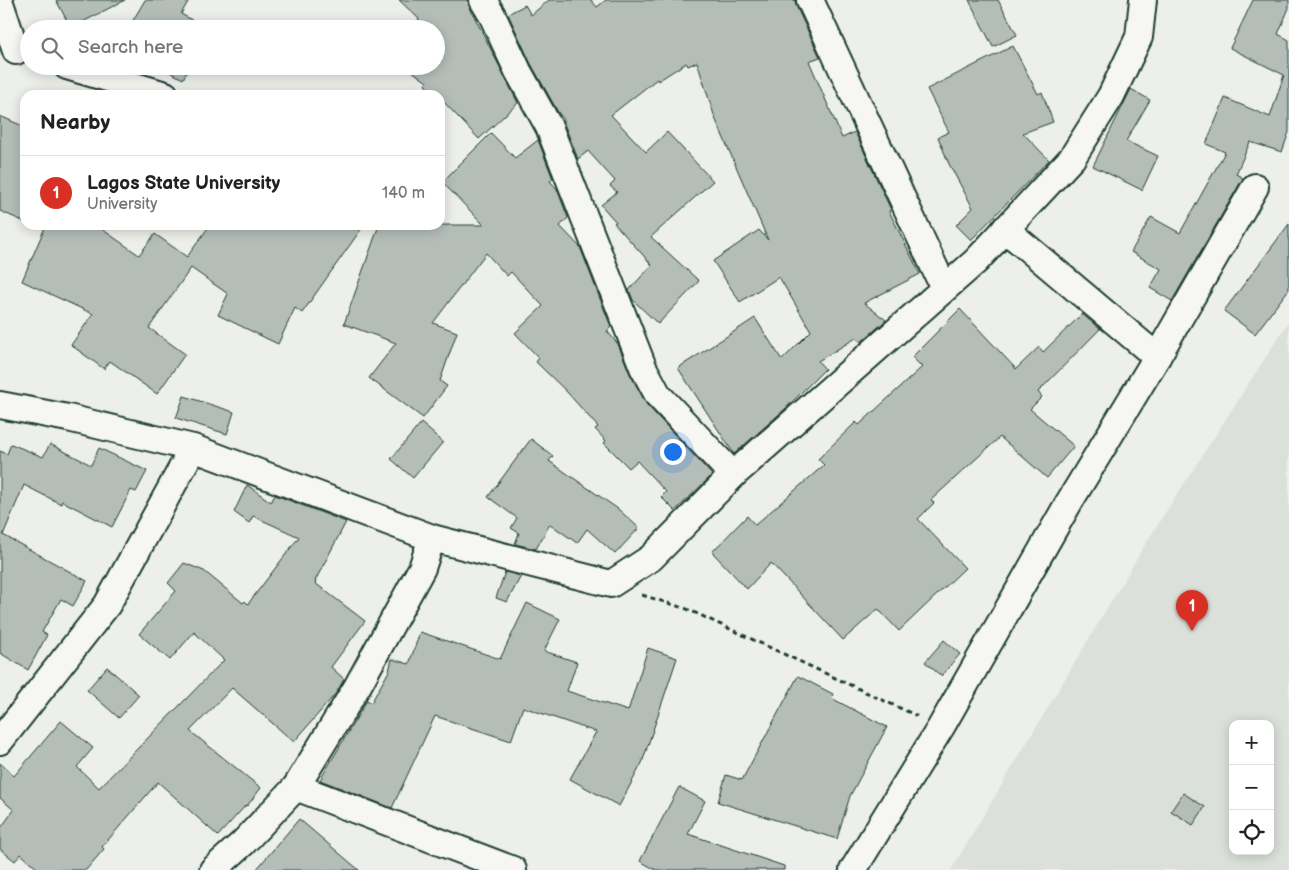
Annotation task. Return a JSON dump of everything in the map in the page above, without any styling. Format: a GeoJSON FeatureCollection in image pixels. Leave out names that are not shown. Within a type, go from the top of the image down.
{"type":"FeatureCollection","features":[{"type":"Feature","properties":{"kind":"street"},"geometry":{"type":"LineString","coordinates":[[483,0],[518,71],[549,127],[643,367],[658,395],[733,475]]}},
{"type":"Feature","properties":{"kind":"street"},"geometry":{"type":"LineString","coordinates":[[810,0],[944,288]]}},
{"type":"Feature","properties":{"kind":"street"},"geometry":{"type":"LineString","coordinates":[[0,405],[68,418],[193,448],[432,538],[611,584],[651,558],[733,475],[976,260],[1072,158],[1111,96],[1140,36],[1143,0]]}},
{"type":"Feature","properties":{"kind":"street"},"geometry":{"type":"LineString","coordinates":[[0,3],[15,53]]}},
{"type":"Feature","properties":{"kind":"street"},"geometry":{"type":"LineString","coordinates":[[97,75],[148,90]]}},
{"type":"Feature","properties":{"kind":"street"},"geometry":{"type":"LineString","coordinates":[[853,870],[941,727],[1063,513],[1157,357],[1255,187]]}},
{"type":"Feature","properties":{"kind":"street"},"geometry":{"type":"LineString","coordinates":[[1005,229],[1157,357]]}},
{"type":"Feature","properties":{"kind":"street"},"geometry":{"type":"LineString","coordinates":[[0,741],[107,605],[193,448]]}},
{"type":"Feature","properties":{"kind":"street"},"geometry":{"type":"LineString","coordinates":[[213,870],[244,843],[296,787],[357,687],[422,568],[432,538]]}},
{"type":"Feature","properties":{"kind":"street"},"geometry":{"type":"LineString","coordinates":[[296,787],[513,870]]}},
{"type":"Feature","properties":{"kind":"path"},"geometry":{"type":"LineString","coordinates":[[611,584],[687,609],[941,727]]}},
{"type":"Feature","properties":{"kind":"shaded area"},"geometry":{"type":"Polygon","coordinates":[[[1289,321],[1289,870],[951,870],[1149,538],[1289,321]]]}},
{"type":"Feature","properties":{"kind":"building"},"geometry":{"type":"Polygon","coordinates":[[[56,0],[125,0],[86,20],[67,20],[56,0]]]}},
{"type":"Feature","properties":{"kind":"building"},"geometry":{"type":"Polygon","coordinates":[[[145,0],[189,0],[181,14],[192,20],[133,20],[145,0]]]}},
{"type":"Feature","properties":{"kind":"building"},"geometry":{"type":"Polygon","coordinates":[[[399,0],[468,0],[470,8],[518,103],[479,139],[445,103],[445,90],[430,90],[425,85],[427,82],[417,75],[445,75],[445,20],[419,19],[399,0]]]}},
{"type":"Feature","properties":{"kind":"building"},"geometry":{"type":"Polygon","coordinates":[[[549,0],[591,0],[597,7],[606,0],[795,0],[820,57],[809,61],[842,138],[855,132],[891,210],[889,211],[920,274],[864,303],[886,320],[861,342],[856,338],[818,361],[825,369],[785,409],[734,454],[678,368],[755,318],[782,360],[811,331],[779,277],[740,302],[713,261],[759,230],[768,240],[715,118],[697,62],[688,66],[686,63],[658,81],[657,79],[611,115],[646,152],[667,132],[713,181],[651,237],[699,281],[658,324],[633,300],[629,290],[652,265],[614,223],[616,222],[601,205],[617,192],[610,186],[615,181],[588,151],[578,159],[564,120],[531,64],[508,14],[525,5],[531,15],[549,0]]]}},
{"type":"Feature","properties":{"kind":"building"},"geometry":{"type":"Polygon","coordinates":[[[969,0],[998,0],[1017,35],[993,47],[969,0]]]}},
{"type":"Feature","properties":{"kind":"building"},"geometry":{"type":"Polygon","coordinates":[[[1253,0],[1289,0],[1289,8],[1278,34],[1289,40],[1289,132],[1282,152],[1250,142],[1236,174],[1243,178],[1172,301],[1150,288],[1161,269],[1131,252],[1151,217],[1180,233],[1225,152],[1206,144],[1225,98],[1270,117],[1284,75],[1230,48],[1253,0]]]}},
{"type":"Feature","properties":{"kind":"building"},"geometry":{"type":"Polygon","coordinates":[[[1013,46],[1038,94],[1042,92],[1053,122],[1023,133],[1049,160],[971,240],[956,225],[973,208],[949,164],[938,137],[949,132],[927,89],[1013,46]]]}},
{"type":"Feature","properties":{"kind":"building"},"geometry":{"type":"Polygon","coordinates":[[[175,75],[185,75],[183,79],[175,75]]]}},
{"type":"Feature","properties":{"kind":"building"},"geometry":{"type":"Polygon","coordinates":[[[1131,89],[1150,100],[1126,141],[1158,156],[1142,190],[1093,166],[1131,89]]]}},
{"type":"Feature","properties":{"kind":"building"},"geometry":{"type":"Polygon","coordinates":[[[0,116],[20,125],[20,220],[0,211],[0,116]]]}},
{"type":"Feature","properties":{"kind":"building"},"geometry":{"type":"Polygon","coordinates":[[[491,133],[515,158],[538,140],[553,179],[550,181],[557,189],[568,218],[560,226],[580,247],[611,327],[607,331],[618,344],[630,374],[647,405],[712,475],[675,511],[661,497],[666,492],[637,461],[629,468],[604,443],[606,441],[595,429],[598,427],[566,391],[536,362],[539,358],[515,333],[543,306],[511,272],[507,276],[486,253],[433,323],[457,332],[440,381],[447,386],[423,418],[369,378],[396,343],[344,324],[377,230],[445,230],[445,225],[484,225],[445,185],[445,179],[491,133]]]}},
{"type":"Feature","properties":{"kind":"building"},"geometry":{"type":"Polygon","coordinates":[[[1289,224],[1289,289],[1255,334],[1224,311],[1289,224]]]}},
{"type":"Feature","properties":{"kind":"building"},"geometry":{"type":"Polygon","coordinates":[[[44,230],[103,230],[139,255],[155,234],[187,257],[206,230],[360,230],[302,313],[295,308],[278,344],[218,315],[228,294],[191,268],[149,328],[185,354],[157,394],[110,361],[104,369],[71,345],[93,314],[22,281],[44,230]]]}},
{"type":"Feature","properties":{"kind":"building"},"geometry":{"type":"Polygon","coordinates":[[[960,309],[1016,369],[1039,347],[1043,352],[1082,314],[1100,329],[1038,392],[1042,397],[1030,409],[1074,446],[1047,478],[1000,437],[931,500],[934,503],[918,519],[965,568],[899,631],[878,609],[843,640],[771,563],[747,589],[712,552],[747,516],[755,525],[824,465],[818,459],[856,422],[859,425],[922,367],[912,357],[960,309]]]}},
{"type":"Feature","properties":{"kind":"building"},"geometry":{"type":"Polygon","coordinates":[[[184,396],[234,412],[227,434],[176,418],[184,396]]]}},
{"type":"Feature","properties":{"kind":"building"},"geometry":{"type":"Polygon","coordinates":[[[421,423],[443,442],[413,478],[391,459],[421,423]]]}},
{"type":"Feature","properties":{"kind":"building"},"geometry":{"type":"Polygon","coordinates":[[[531,439],[553,456],[549,461],[618,509],[639,528],[615,554],[587,529],[577,543],[550,524],[536,549],[515,544],[519,533],[511,528],[517,518],[488,497],[531,439]]]}},
{"type":"Feature","properties":{"kind":"building"},"geometry":{"type":"Polygon","coordinates":[[[11,444],[43,457],[50,444],[91,465],[99,448],[147,471],[136,492],[131,490],[112,527],[62,501],[61,504],[24,485],[3,535],[87,581],[73,606],[61,599],[42,632],[47,635],[28,670],[0,653],[0,451],[7,454],[11,444]]]}},
{"type":"Feature","properties":{"kind":"building"},"geometry":{"type":"Polygon","coordinates":[[[247,485],[271,502],[275,495],[346,522],[315,581],[315,583],[365,621],[331,667],[344,679],[337,692],[294,742],[232,688],[190,731],[261,788],[247,806],[218,836],[158,782],[102,847],[104,849],[86,870],[39,870],[21,854],[15,861],[0,849],[0,829],[14,810],[0,798],[0,763],[14,776],[61,721],[93,748],[77,767],[99,788],[224,660],[194,632],[170,660],[139,634],[176,591],[168,583],[184,563],[204,571],[243,603],[245,601],[248,604],[299,537],[253,516],[249,523],[234,512],[247,485]]]}},
{"type":"Feature","properties":{"kind":"building"},"geometry":{"type":"Polygon","coordinates":[[[505,572],[521,576],[507,602],[496,598],[505,572]]]}},
{"type":"Feature","properties":{"kind":"building"},"geometry":{"type":"Polygon","coordinates":[[[527,603],[560,619],[544,651],[577,662],[567,691],[628,711],[648,648],[677,658],[642,763],[619,806],[570,779],[596,732],[523,707],[511,741],[435,716],[392,808],[320,780],[367,700],[371,703],[389,671],[392,659],[409,664],[420,632],[500,659],[527,603]]]}},
{"type":"Feature","properties":{"kind":"building"},"geometry":{"type":"Polygon","coordinates":[[[944,640],[960,654],[941,676],[925,662],[944,640]]]}},
{"type":"Feature","properties":{"kind":"building"},"geometry":{"type":"Polygon","coordinates":[[[107,667],[139,695],[119,718],[87,690],[107,667]]]}},
{"type":"Feature","properties":{"kind":"building"},"geometry":{"type":"Polygon","coordinates":[[[798,676],[833,694],[831,698],[887,727],[850,796],[837,839],[718,802],[726,775],[742,780],[798,676]]]}},
{"type":"Feature","properties":{"kind":"building"},"geometry":{"type":"Polygon","coordinates":[[[679,787],[705,801],[688,834],[784,866],[784,870],[656,870],[640,861],[679,787]]]}},
{"type":"Feature","properties":{"kind":"building"},"geometry":{"type":"Polygon","coordinates":[[[1183,793],[1205,807],[1193,825],[1171,811],[1183,793]]]}},
{"type":"Feature","properties":{"kind":"building"},"geometry":{"type":"Polygon","coordinates":[[[299,819],[359,870],[256,870],[299,819]]]}},
{"type":"Feature","properties":{"kind":"place","name":"Lagos State University"},"geometry":{"type":"Point","coordinates":[1192,631]}}]}
